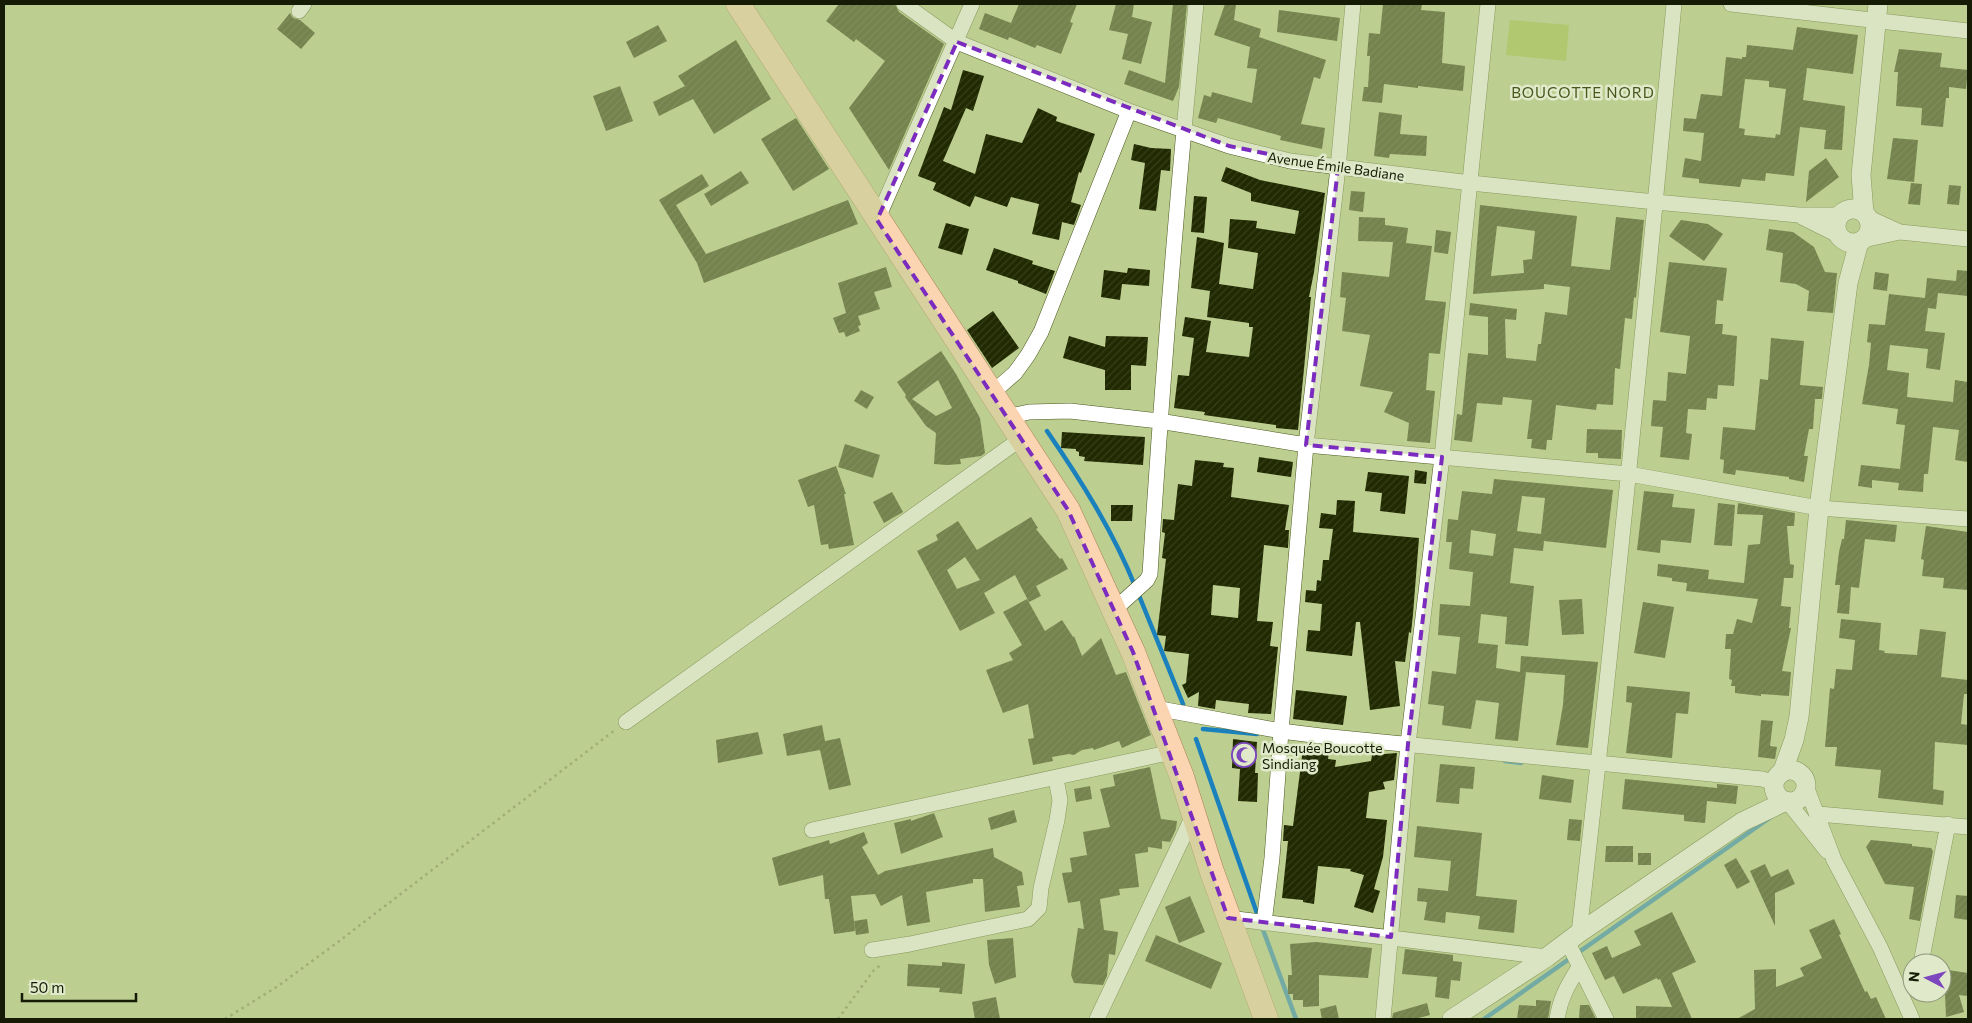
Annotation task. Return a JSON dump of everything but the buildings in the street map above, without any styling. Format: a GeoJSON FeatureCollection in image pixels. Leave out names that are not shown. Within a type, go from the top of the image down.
{"type":"FeatureCollection","features":[{"type":"Feature","properties":{"kind":"main road"},"geometry":{"type":"LineString","coordinates":[[738,4],[877,220],[1068,510],[1115,610],[1182,777],[1192,816],[1266,1019]]}},
{"type":"Feature","properties":{"kind":"street","name":"Avenue Émile Badiane"},"geometry":{"type":"LineString","coordinates":[[904,4],[957,42],[1129,111],[1256,154],[1290,162],[1655,202],[1799,215],[1842,214]]}},
{"type":"Feature","properties":{"kind":"street"},"geometry":{"type":"LineString","coordinates":[[877,220],[957,42],[972,4]]}},
{"type":"Feature","properties":{"kind":"street"},"geometry":{"type":"LineString","coordinates":[[1115,610],[1147,580],[1150,574],[1159,421],[1183,130],[1196,4]]}},
{"type":"Feature","properties":{"kind":"street"},"geometry":{"type":"LineString","coordinates":[[1264,923],[1269,894],[1306,445],[1338,168],[1353,4]]}},
{"type":"Feature","properties":{"kind":"street"},"geometry":{"type":"LineString","coordinates":[[1382,1019],[1408,744],[1442,457],[1488,4]]}},
{"type":"Feature","properties":{"kind":"street"},"geometry":{"type":"LineString","coordinates":[[1606,1019],[1579,967],[1573,937],[1599,762],[1674,4]]}},
{"type":"Feature","properties":{"kind":"street"},"geometry":{"type":"LineString","coordinates":[[1731,4],[1877,12],[1968,31]]}},
{"type":"Feature","properties":{"kind":"street"},"geometry":{"type":"LineString","coordinates":[[1851,240],[1870,230],[1866,215],[1861,175],[1877,12]]}},
{"type":"Feature","properties":{"kind":"street"},"geometry":{"type":"LineString","coordinates":[[991,394],[1015,373],[1041,332],[1129,111]]}},
{"type":"Feature","properties":{"kind":"street"},"geometry":{"type":"LineString","coordinates":[[1781,790],[1799,717],[1819,508],[1848,283],[1851,240],[1836,225],[1861,175]]}},
{"type":"Feature","properties":{"kind":"street"},"geometry":{"type":"LineString","coordinates":[[1842,214],[1854,209],[1900,232]]}},
{"type":"Feature","properties":{"kind":"street"},"geometry":{"type":"LineString","coordinates":[[1799,215],[1851,240],[1900,232],[1968,239]]}},
{"type":"Feature","properties":{"kind":"street"},"geometry":{"type":"LineString","coordinates":[[1008,417],[1029,412],[1056,411],[1159,421],[1306,445],[1629,474],[1819,508],[1968,519]]}},
{"type":"Feature","properties":{"kind":"street"},"geometry":{"type":"LineString","coordinates":[[626,722],[1022,438]]}},
{"type":"Feature","properties":{"kind":"street"},"geometry":{"type":"LineString","coordinates":[[1155,708],[1281,731],[1762,779],[1795,801],[1801,798],[1805,792],[1799,717]]}},
{"type":"Feature","properties":{"kind":"street"},"geometry":{"type":"LineString","coordinates":[[812,830],[1056,779],[1172,752]]}},
{"type":"Feature","properties":{"kind":"street"},"geometry":{"type":"LineString","coordinates":[[1452,1019],[1547,957],[1573,937],[1752,816],[1781,790],[1792,770],[1804,781],[1834,860],[1880,947],[1910,1013]]}},
{"type":"Feature","properties":{"kind":"street"},"geometry":{"type":"LineString","coordinates":[[872,950],[910,944],[1028,919],[1039,908],[1060,800],[1056,779]]}},
{"type":"Feature","properties":{"kind":"street"},"geometry":{"type":"LineString","coordinates":[[1781,790],[1834,860]]}},
{"type":"Feature","properties":{"kind":"street"},"geometry":{"type":"LineString","coordinates":[[1818,814],[1968,824]]}},
{"type":"Feature","properties":{"kind":"street"},"geometry":{"type":"LineString","coordinates":[[1097,1019],[1192,816]]}},
{"type":"Feature","properties":{"kind":"street"},"geometry":{"type":"LineString","coordinates":[[1923,953],[1948,824]]}},
{"type":"Feature","properties":{"kind":"street"},"geometry":{"type":"LineString","coordinates":[[1228,918],[1547,957]]}},
{"type":"Feature","properties":{"kind":"street"},"geometry":{"type":"LineString","coordinates":[[1557,1019],[1563,992],[1579,967]]}},
{"type":"Feature","properties":{"kind":"path"},"geometry":{"type":"LineString","coordinates":[[225,1019],[278,986],[334,945],[626,722]]}},
{"type":"Feature","properties":{"kind":"path"},"geometry":{"type":"LineString","coordinates":[[838,1019],[874,970],[910,944]]}},
{"type":"Feature","properties":{"kind":"highlighted area"},"geometry":{"type":"Polygon","coordinates":[[[957,42],[1229,146],[1338,168],[1306,445],[1442,457],[1408,744],[1391,937],[1228,918],[1133,652],[1068,510],[877,220],[957,42]]]}},
{"type":"Feature","properties":{"kind":"green space"},"geometry":{"type":"Polygon","coordinates":[[[1510,20],[1569,25],[1566,61],[1506,55],[1510,20]]]}},
{"type":"Feature","properties":{"kind":"waterway"},"geometry":{"type":"LineString","coordinates":[[1047,431],[1095,506],[1117,545],[1135,586]]}},
{"type":"Feature","properties":{"kind":"waterway"},"geometry":{"type":"LineString","coordinates":[[1138,593],[1183,704]]}},
{"type":"Feature","properties":{"kind":"waterway"},"geometry":{"type":"LineString","coordinates":[[1203,729],[1257,734]]}},
{"type":"Feature","properties":{"kind":"waterway"},"geometry":{"type":"LineString","coordinates":[[1196,739],[1259,919]]}},
{"type":"Feature","properties":{"kind":"waterway"},"geometry":{"type":"LineString","coordinates":[[1505,761],[1521,763]]}},
{"type":"Feature","properties":{"kind":"waterway"},"geometry":{"type":"LineString","coordinates":[[1484,1019],[1771,817]]}},
{"type":"Feature","properties":{"kind":"waterway"},"geometry":{"type":"LineString","coordinates":[[1262,927],[1296,1019]]}},
{"type":"Feature","properties":{"kind":"place","name":"Mosquée Boucotte Sindiang"},"geometry":{"type":"Point","coordinates":[1244,755]}},
{"type":"Feature","properties":{"kind":"district","name":"BOUCOTTE NORD"},"geometry":{"type":"Point","coordinates":[1583,92]}}]}
